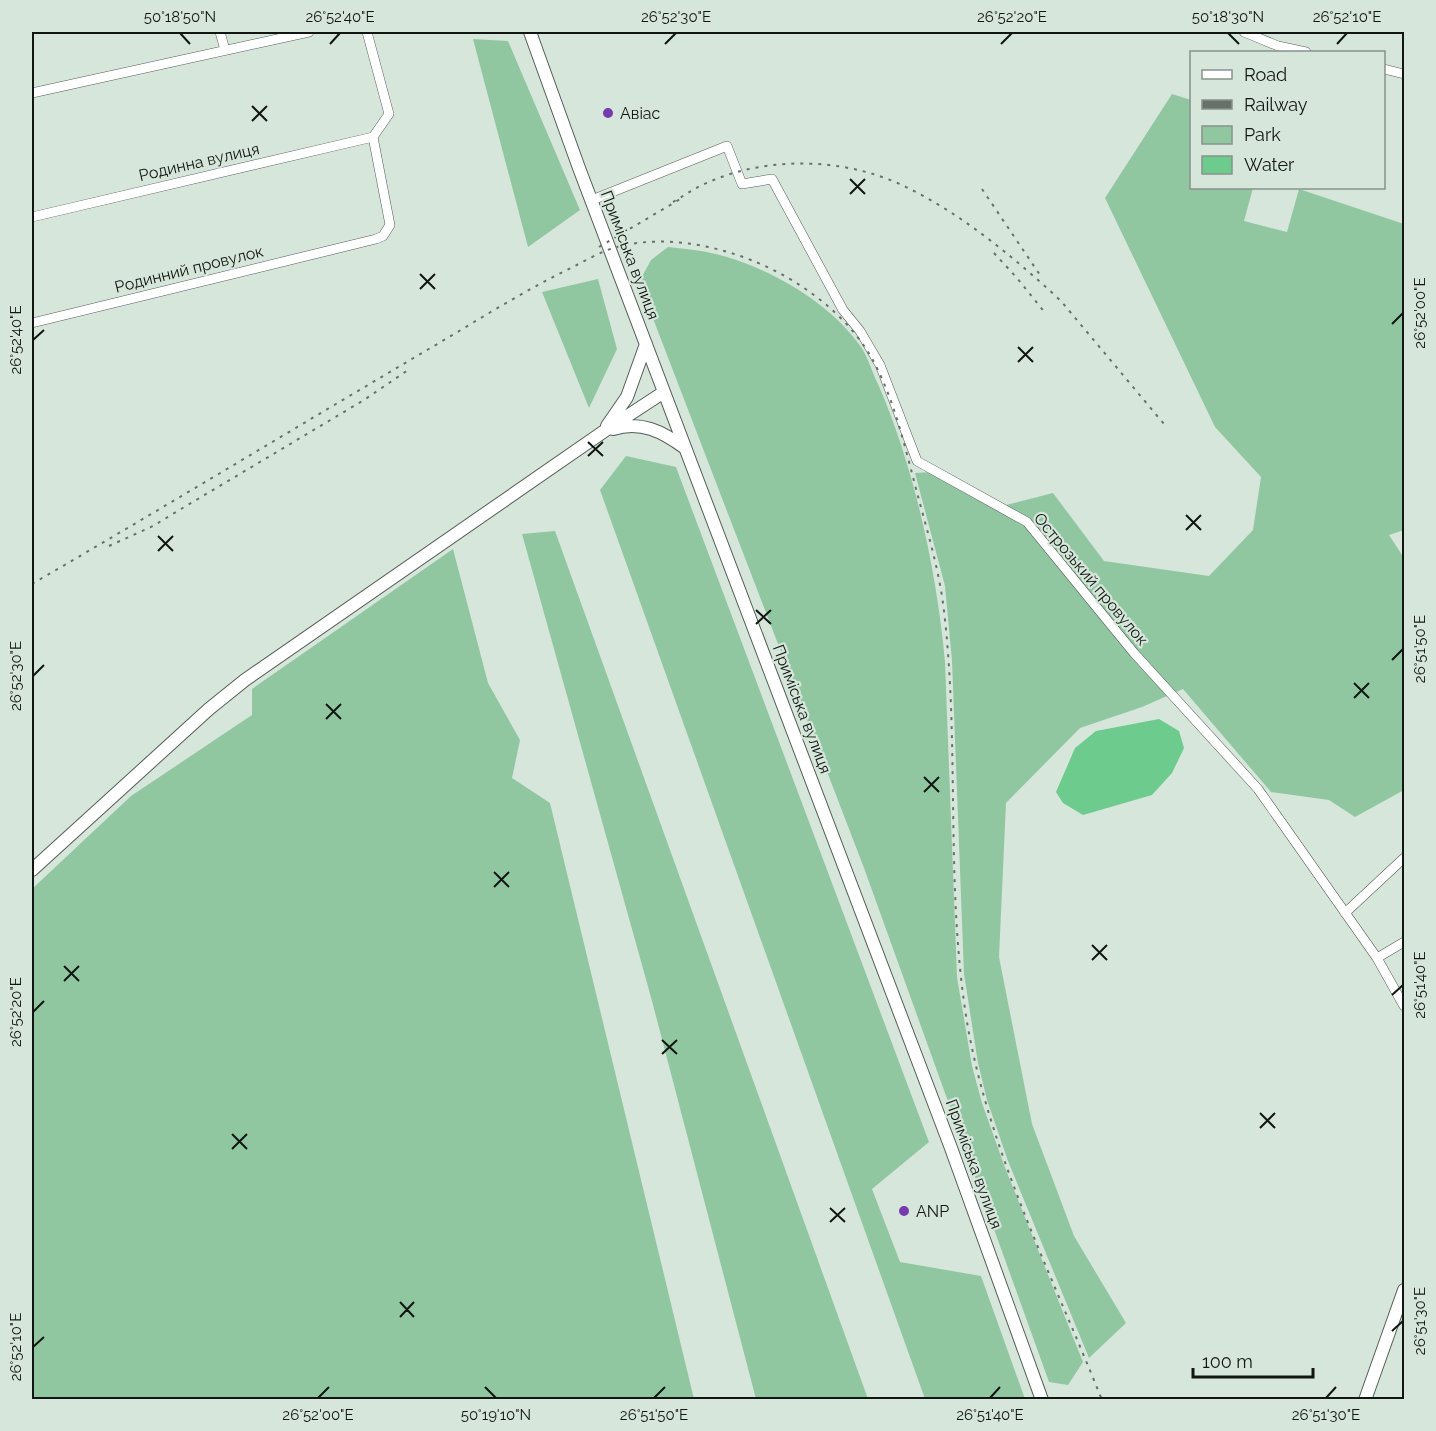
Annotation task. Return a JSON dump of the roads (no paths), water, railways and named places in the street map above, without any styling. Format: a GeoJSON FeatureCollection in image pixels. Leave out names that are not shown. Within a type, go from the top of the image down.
{"type":"FeatureCollection","features":[{"type":"Feature","properties":{"kind":"main road","name":"Приміська вулиця"},"geometry":{"type":"LineString","coordinates":[[530,32],[591,200],[951,1148],[1042,1400]]}},
{"type":"Feature","properties":{"kind":"main road"},"geometry":{"type":"LineString","coordinates":[[603,432],[627,397],[646,344]]}},
{"type":"Feature","properties":{"kind":"main road"},"geometry":{"type":"LineString","coordinates":[[32,870],[209,709],[245,680],[664,392]]}},
{"type":"Feature","properties":{"kind":"main road"},"geometry":{"type":"LineString","coordinates":[[603,432],[628,425],[650,428],[670,437],[685,448]]}},
{"type":"Feature","properties":{"kind":"main road"},"geometry":{"type":"LineString","coordinates":[[1365,1400],[1404,1290]]}},
{"type":"Feature","properties":{"kind":"street"},"geometry":{"type":"LineString","coordinates":[[220,32],[225,50]]}},
{"type":"Feature","properties":{"kind":"street"},"geometry":{"type":"LineString","coordinates":[[32,93],[309,32]]}},
{"type":"Feature","properties":{"kind":"street"},"geometry":{"type":"LineString","coordinates":[[367,32],[389,114],[373,137]]}},
{"type":"Feature","properties":{"kind":"street"},"geometry":{"type":"LineString","coordinates":[[1244,32],[1278,46],[1301,51]]}},
{"type":"Feature","properties":{"kind":"street"},"geometry":{"type":"LineString","coordinates":[[1385,69],[1404,74]]}},
{"type":"Feature","properties":{"kind":"street","name":"Родинна вулиця"},"geometry":{"type":"LineString","coordinates":[[32,217],[373,137]]}},
{"type":"Feature","properties":{"kind":"street","name":"Родинний провулок"},"geometry":{"type":"LineString","coordinates":[[32,323],[383,236],[390,225],[373,137]]}},
{"type":"Feature","properties":{"kind":"street","name":"Острозький провулок"},"geometry":{"type":"LineString","coordinates":[[591,200],[727,146],[742,184],[772,179],[843,310],[860,332],[880,365],[917,461],[1027,522],[1134,653],[1258,789],[1377,958],[1404,1006]]}},
{"type":"Feature","properties":{"kind":"street"},"geometry":{"type":"LineString","coordinates":[[1345,913],[1404,858]]}},
{"type":"Feature","properties":{"kind":"street"},"geometry":{"type":"LineString","coordinates":[[1377,958],[1404,942]]}},
{"type":"Feature","properties":{"kind":"water"},"geometry":{"type":"Polygon","coordinates":[[[1159,719],[1179,731],[1184,748],[1172,773],[1152,795],[1083,815],[1063,803],[1056,792],[1075,748],[1096,731],[1159,719]]]}},
{"type":"Feature","properties":{"kind":"railway"},"geometry":{"type":"LineString","coordinates":[[673,202],[704,184],[733,173],[783,164],[835,166],[885,178],[908,188],[945,209],[981,234],[1048,289],[1061,301],[1164,424]]}},
{"type":"Feature","properties":{"kind":"railway"},"geometry":{"type":"LineString","coordinates":[[982,189],[1040,275]]}},
{"type":"Feature","properties":{"kind":"railway"},"geometry":{"type":"LineString","coordinates":[[599,247],[682,198]]}},
{"type":"Feature","properties":{"kind":"railway"},"geometry":{"type":"LineString","coordinates":[[32,584],[505,304],[608,250],[620,246],[653,242],[703,246],[735,254],[768,267],[818,298],[859,339],[885,385],[906,449],[931,546],[942,595],[949,662],[956,920],[967,1022],[977,1071],[1006,1166],[1102,1400]]}},
{"type":"Feature","properties":{"kind":"railway"},"geometry":{"type":"LineString","coordinates":[[994,253],[1046,314]]}},
{"type":"Feature","properties":{"kind":"railway"},"geometry":{"type":"LineString","coordinates":[[109,546],[153,526],[364,400],[411,368]]}},
{"type":"Feature","properties":{"kind":"place","name":"Авіас"},"geometry":{"type":"Point","coordinates":[608,113]}},
{"type":"Feature","properties":{"kind":"place","name":"ANP"},"geometry":{"type":"Point","coordinates":[904,1211]}}]}
